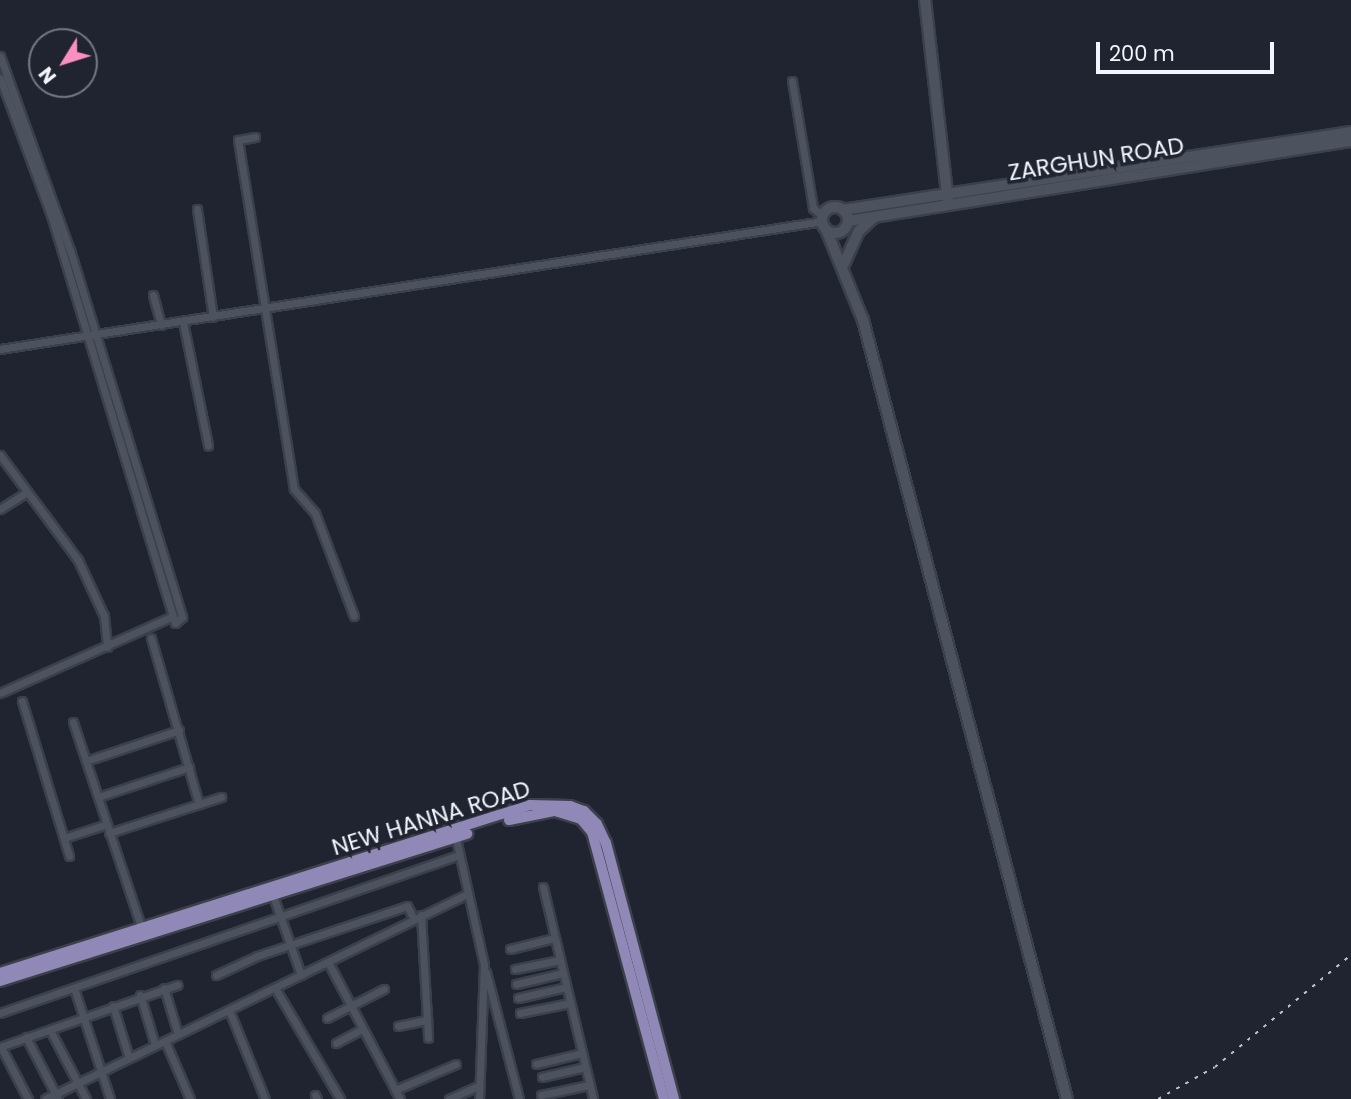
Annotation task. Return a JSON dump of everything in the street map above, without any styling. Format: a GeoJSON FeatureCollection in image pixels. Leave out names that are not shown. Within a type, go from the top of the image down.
{"type":"FeatureCollection","features":[{"type":"Feature","properties":{"kind":"main road","name":"NEW HANNA ROAD"},"geometry":{"type":"LineString","coordinates":[[0,981],[551,803],[584,811],[597,824],[674,1099]]}},
{"type":"Feature","properties":{"kind":"main road","name":"NEW HANNA ROAD"},"geometry":{"type":"LineString","coordinates":[[455,834],[535,812],[569,813],[581,819],[592,832],[664,1099]]}},
{"type":"Feature","properties":{"kind":"main road","name":"NEW HANNA ROAD"},"geometry":{"type":"LineString","coordinates":[[0,973],[142,929],[272,894]]}},
{"type":"Feature","properties":{"kind":"street"},"geometry":{"type":"LineString","coordinates":[[925,0],[948,200]]}},
{"type":"Feature","properties":{"kind":"street"},"geometry":{"type":"LineString","coordinates":[[0,56],[50,189],[90,335]]}},
{"type":"Feature","properties":{"kind":"street"},"geometry":{"type":"LineString","coordinates":[[0,78],[51,215],[183,621],[175,623],[173,617],[0,693]]}},
{"type":"Feature","properties":{"kind":"street"},"geometry":{"type":"LineString","coordinates":[[792,80],[813,208],[824,222],[863,320],[1067,1099]]}},
{"type":"Feature","properties":{"kind":"street"},"geometry":{"type":"LineString","coordinates":[[0,349],[844,221],[948,200],[1351,132]]}},
{"type":"Feature","properties":{"kind":"street"},"geometry":{"type":"LineString","coordinates":[[255,137],[238,140],[294,489],[315,513],[354,616]]}},
{"type":"Feature","properties":{"kind":"street","name":"ZARGHUN ROAD"},"geometry":{"type":"LineString","coordinates":[[844,221],[873,218],[948,200],[1351,141]]}},
{"type":"Feature","properties":{"kind":"street"},"geometry":{"type":"LineString","coordinates":[[824,222],[831,208],[844,221],[844,267]]}},
{"type":"Feature","properties":{"kind":"street"},"geometry":{"type":"LineString","coordinates":[[197,209],[213,317]]}},
{"type":"Feature","properties":{"kind":"street"},"geometry":{"type":"LineString","coordinates":[[844,267],[859,231],[873,218]]}},
{"type":"Feature","properties":{"kind":"street"},"geometry":{"type":"LineString","coordinates":[[153,295],[161,325]]}},
{"type":"Feature","properties":{"kind":"street"},"geometry":{"type":"LineString","coordinates":[[183,322],[208,445]]}},
{"type":"Feature","properties":{"kind":"street"},"geometry":{"type":"LineString","coordinates":[[0,455],[94,590],[104,616],[107,647]]}},
{"type":"Feature","properties":{"kind":"street"},"geometry":{"type":"LineString","coordinates":[[0,509],[27,492]]}},
{"type":"Feature","properties":{"kind":"street"},"geometry":{"type":"LineString","coordinates":[[151,638],[199,804]]}},
{"type":"Feature","properties":{"kind":"street"},"geometry":{"type":"LineString","coordinates":[[22,701],[69,856]]}},
{"type":"Feature","properties":{"kind":"street"},"geometry":{"type":"LineString","coordinates":[[73,722],[142,929]]}},
{"type":"Feature","properties":{"kind":"street"},"geometry":{"type":"LineString","coordinates":[[86,761],[179,730]]}},
{"type":"Feature","properties":{"kind":"street"},"geometry":{"type":"LineString","coordinates":[[98,797],[189,767]]}},
{"type":"Feature","properties":{"kind":"street"},"geometry":{"type":"LineString","coordinates":[[109,833],[221,797]]}},
{"type":"Feature","properties":{"kind":"street"},"geometry":{"type":"LineString","coordinates":[[64,838],[107,824]]}},
{"type":"Feature","properties":{"kind":"street"},"geometry":{"type":"LineString","coordinates":[[455,834],[484,965],[519,1099]]}},
{"type":"Feature","properties":{"kind":"street"},"geometry":{"type":"LineString","coordinates":[[0,1013],[458,855]]}},
{"type":"Feature","properties":{"kind":"street"},"geometry":{"type":"LineString","coordinates":[[543,887],[593,1099]]}},
{"type":"Feature","properties":{"kind":"street"},"geometry":{"type":"LineString","coordinates":[[272,894],[302,975]]}},
{"type":"Feature","properties":{"kind":"street"},"geometry":{"type":"LineString","coordinates":[[46,1099],[57,1097],[78,1083],[467,894]]}},
{"type":"Feature","properties":{"kind":"street"},"geometry":{"type":"LineString","coordinates":[[216,975],[290,945],[408,905],[417,917],[428,1038]]}},
{"type":"Feature","properties":{"kind":"street"},"geometry":{"type":"LineString","coordinates":[[510,949],[554,938]]}},
{"type":"Feature","properties":{"kind":"street"},"geometry":{"type":"LineString","coordinates":[[515,970],[559,960]]}},
{"type":"Feature","properties":{"kind":"street"},"geometry":{"type":"LineString","coordinates":[[328,962],[400,1099]]}},
{"type":"Feature","properties":{"kind":"street"},"geometry":{"type":"LineString","coordinates":[[478,1099],[484,965]]}},
{"type":"Feature","properties":{"kind":"street"},"geometry":{"type":"LineString","coordinates":[[516,984],[563,973]]}},
{"type":"Feature","properties":{"kind":"street"},"geometry":{"type":"LineString","coordinates":[[28,1099],[0,1047],[140,995],[177,985]]}},
{"type":"Feature","properties":{"kind":"street"},"geometry":{"type":"LineString","coordinates":[[518,999],[566,987]]}},
{"type":"Feature","properties":{"kind":"street"},"geometry":{"type":"LineString","coordinates":[[74,988],[110,1099]]}},
{"type":"Feature","properties":{"kind":"street"},"geometry":{"type":"LineString","coordinates":[[164,988],[178,1034]]}},
{"type":"Feature","properties":{"kind":"street"},"geometry":{"type":"LineString","coordinates":[[275,988],[340,1099]]}},
{"type":"Feature","properties":{"kind":"street"},"geometry":{"type":"LineString","coordinates":[[327,1018],[384,989]]}},
{"type":"Feature","properties":{"kind":"street"},"geometry":{"type":"LineString","coordinates":[[140,995],[155,1045]]}},
{"type":"Feature","properties":{"kind":"street"},"geometry":{"type":"LineString","coordinates":[[520,1013],[570,1003]]}},
{"type":"Feature","properties":{"kind":"street"},"geometry":{"type":"LineString","coordinates":[[113,1006],[129,1058]]}},
{"type":"Feature","properties":{"kind":"street"},"geometry":{"type":"LineString","coordinates":[[229,1010],[265,1099]]}},
{"type":"Feature","properties":{"kind":"street"},"geometry":{"type":"LineString","coordinates":[[398,1026],[427,1020]]}},
{"type":"Feature","properties":{"kind":"street"},"geometry":{"type":"LineString","coordinates":[[336,1043],[362,1029]]}},
{"type":"Feature","properties":{"kind":"street"},"geometry":{"type":"LineString","coordinates":[[50,1030],[86,1099]]}},
{"type":"Feature","properties":{"kind":"street"},"geometry":{"type":"LineString","coordinates":[[26,1038],[57,1097]]}},
{"type":"Feature","properties":{"kind":"street"},"geometry":{"type":"LineString","coordinates":[[165,1041],[190,1099]]}},
{"type":"Feature","properties":{"kind":"street"},"geometry":{"type":"LineString","coordinates":[[536,1064],[582,1053]]}},
{"type":"Feature","properties":{"kind":"street"},"geometry":{"type":"LineString","coordinates":[[395,1090],[456,1064]]}},
{"type":"Feature","properties":{"kind":"street"},"geometry":{"type":"LineString","coordinates":[[541,1077],[585,1067]]}},
{"type":"Feature","properties":{"kind":"street"},"geometry":{"type":"LineString","coordinates":[[541,1095],[589,1085]]}},
{"type":"Feature","properties":{"kind":"street"},"geometry":{"type":"LineString","coordinates":[[449,1099],[478,1086]]}},
{"type":"Feature","properties":{"kind":"railway"},"geometry":{"type":"LineString","coordinates":[[1158,1099],[1215,1067],[1351,955]]}}]}
